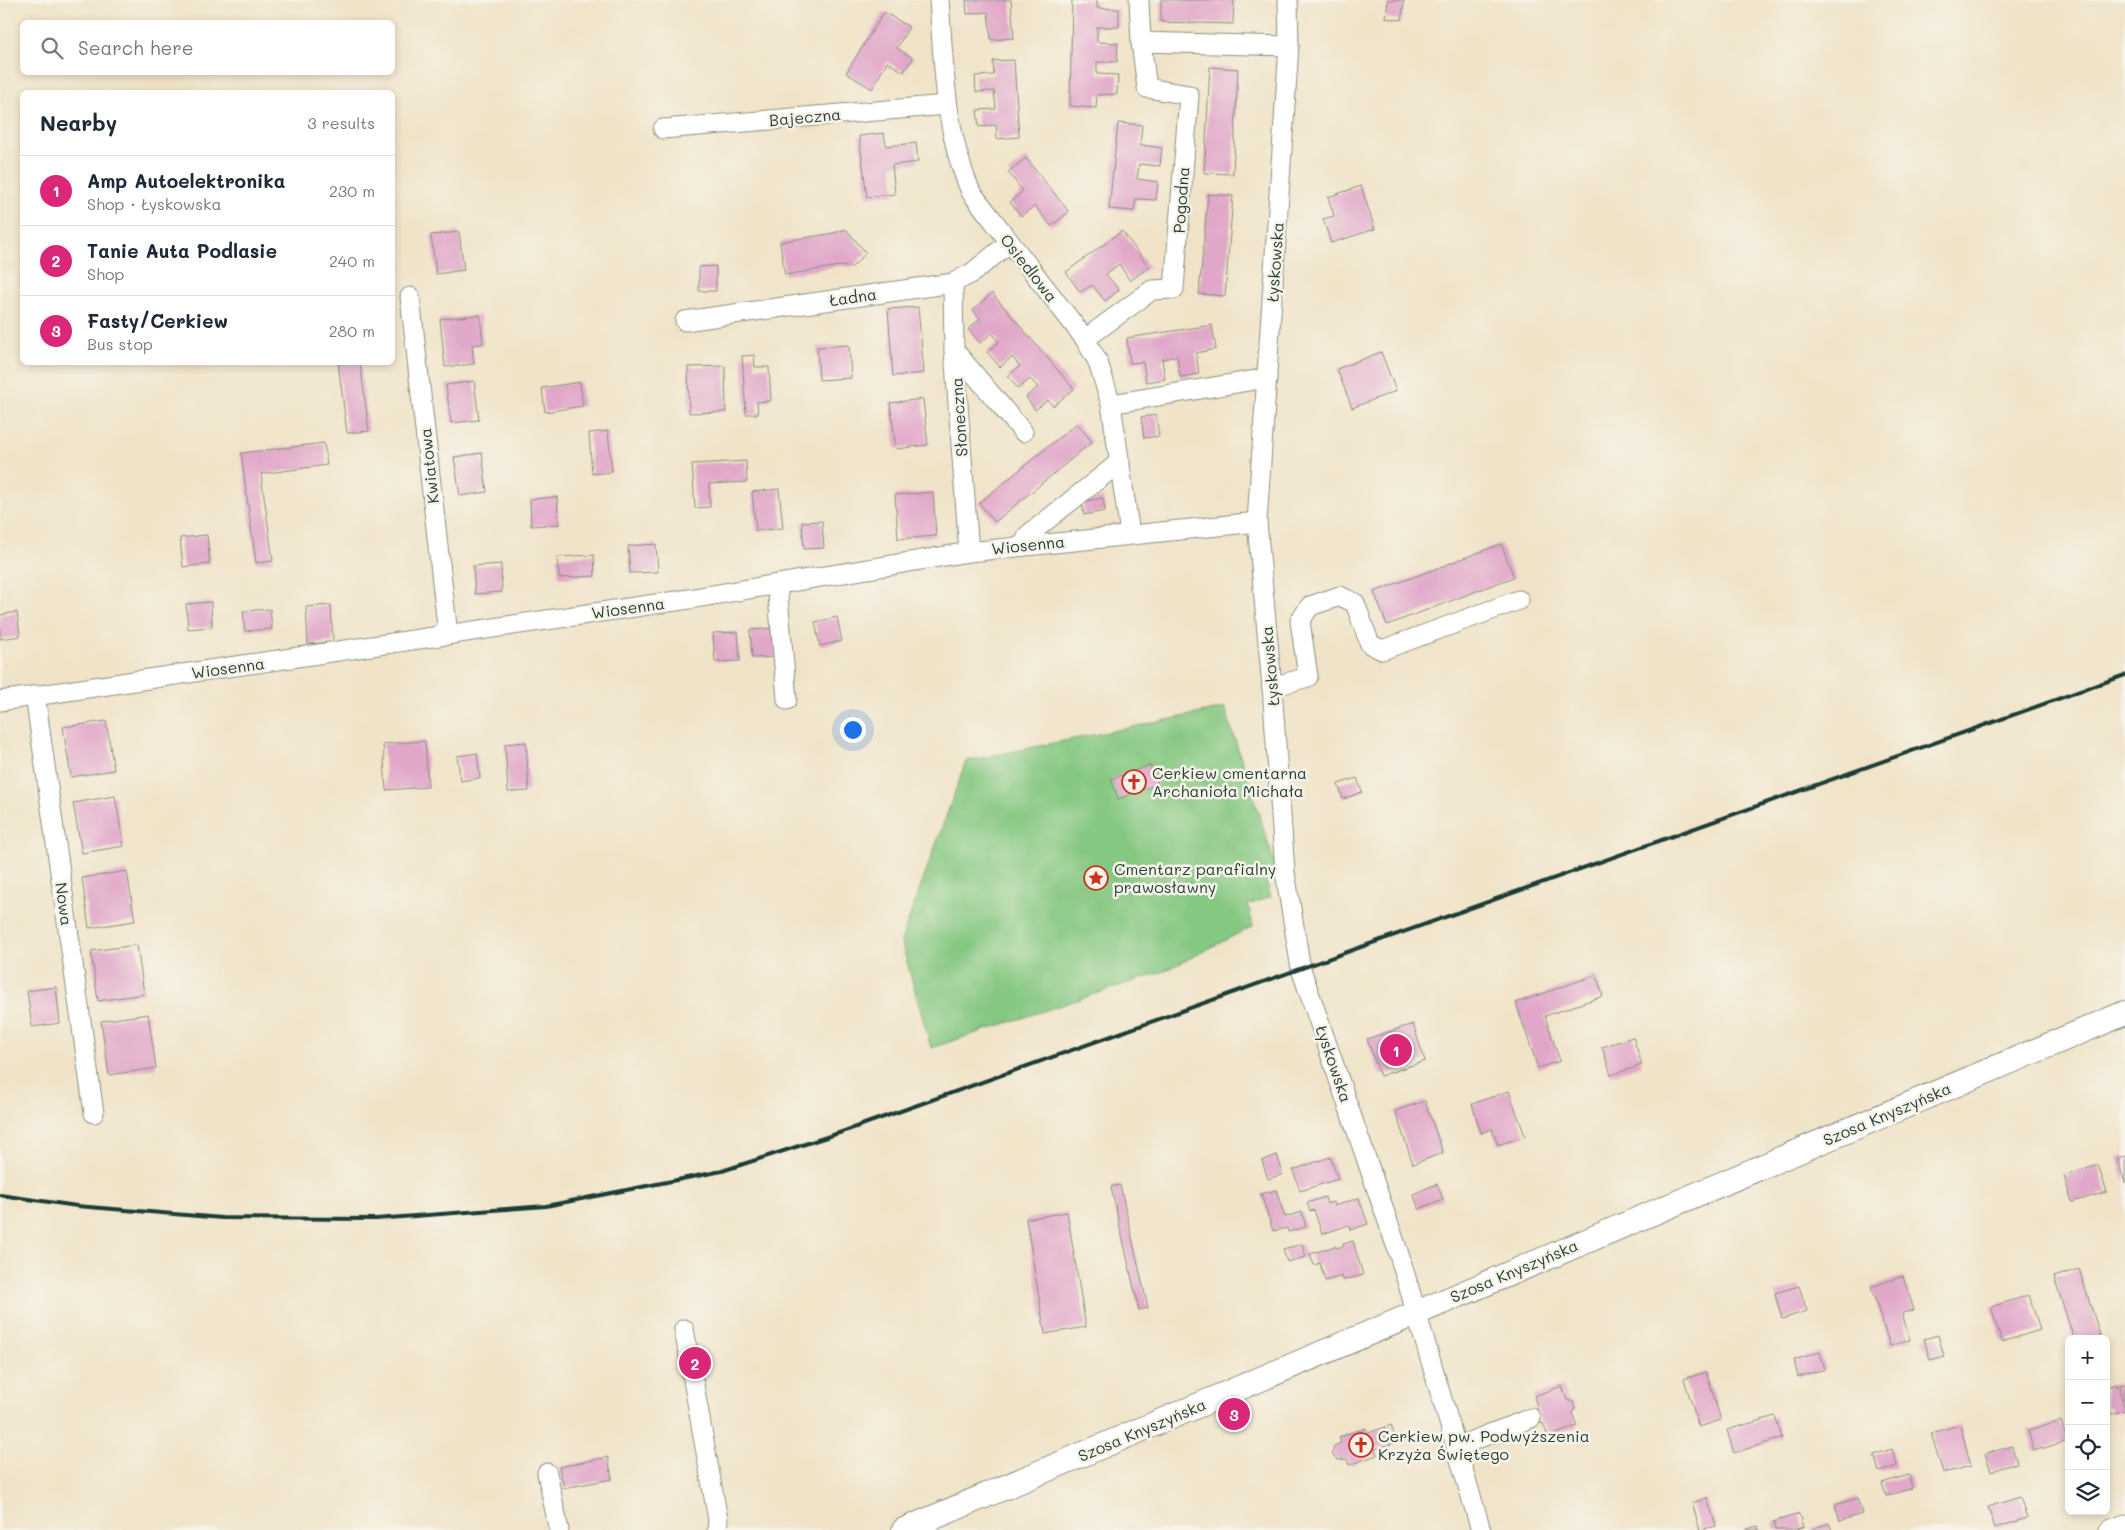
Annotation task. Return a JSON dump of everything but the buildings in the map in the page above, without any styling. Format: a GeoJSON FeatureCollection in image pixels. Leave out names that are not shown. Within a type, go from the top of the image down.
{"type":"FeatureCollection","features":[{"type":"Feature","properties":{"kind":"main road","name":"Szosa Knyszyńska"},"geometry":{"type":"LineString","coordinates":[[904,1530],[2125,1014]]}},
{"type":"Feature","properties":{"kind":"street","name":"Osiedlowa"},"geometry":{"type":"LineString","coordinates":[[939,0],[947,105],[960,166],[971,192],[1085,339],[1098,362],[1111,404],[1130,534]]}},
{"type":"Feature","properties":{"kind":"street","name":"Pogodna"},"geometry":{"type":"LineString","coordinates":[[1085,339],[1152,290],[1174,288],[1189,95],[1148,88],[1141,42],[1139,0]]}},
{"type":"Feature","properties":{"kind":"street","name":"Łyskowska"},"geometry":{"type":"LineString","coordinates":[[1288,0],[1289,46],[1257,522],[1272,687],[1285,872],[1301,969],[1398,1251],[1481,1530]]}},
{"type":"Feature","properties":{"kind":"street"},"geometry":{"type":"LineString","coordinates":[[1141,42],[1289,46]]}},
{"type":"Feature","properties":{"kind":"street","name":"Bajeczna"},"geometry":{"type":"LineString","coordinates":[[663,129],[947,105]]}},
{"type":"Feature","properties":{"kind":"street","name":"Ładna"},"geometry":{"type":"LineString","coordinates":[[685,320],[953,283],[972,273],[1009,243]]}},
{"type":"Feature","properties":{"kind":"street","name":"Słoneczna"},"geometry":{"type":"LineString","coordinates":[[953,283],[954,350],[969,552]]}},
{"type":"Feature","properties":{"kind":"street","name":"Kwiatowa"},"geometry":{"type":"LineString","coordinates":[[410,297],[448,635]]}},
{"type":"Feature","properties":{"kind":"street"},"geometry":{"type":"LineString","coordinates":[[954,350],[1023,432]]}},
{"type":"Feature","properties":{"kind":"street"},"geometry":{"type":"LineString","coordinates":[[1111,404],[1267,378]]}},
{"type":"Feature","properties":{"kind":"street"},"geometry":{"type":"LineString","coordinates":[[1022,546],[1028,535],[1120,462]]}},
{"type":"Feature","properties":{"kind":"street","name":"Wiosenna"},"geometry":{"type":"LineString","coordinates":[[0,700],[448,635],[969,552],[1257,522]]}},
{"type":"Feature","properties":{"kind":"street"},"geometry":{"type":"LineString","coordinates":[[777,584],[787,700]]}},
{"type":"Feature","properties":{"kind":"street"},"geometry":{"type":"LineString","coordinates":[[1272,687],[1308,677],[1300,621],[1310,606],[1340,596],[1355,603],[1370,644],[1382,650],[1519,600]]}},
{"type":"Feature","properties":{"kind":"street","name":"Nowa"},"geometry":{"type":"LineString","coordinates":[[35,696],[94,1113]]}},
{"type":"Feature","properties":{"kind":"street"},"geometry":{"type":"LineString","coordinates":[[684,1330],[718,1520],[716,1530]]}},
{"type":"Feature","properties":{"kind":"street"},"geometry":{"type":"LineString","coordinates":[[1456,1447],[1531,1418]]}},
{"type":"Feature","properties":{"kind":"street"},"geometry":{"type":"LineString","coordinates":[[547,1473],[559,1530]]}},
{"type":"Feature","properties":{"kind":"street"},"geometry":{"type":"LineString","coordinates":[[2109,1530],[2125,1524]]}},
{"type":"Feature","properties":{"kind":"green space","name":"Cmentarz parafialny prawosławny"},"geometry":{"type":"Polygon","coordinates":[[[1225,708],[1278,874],[1266,880],[1271,897],[1248,905],[1253,926],[1165,971],[931,1048],[901,941],[966,761],[1225,708]]]}},
{"type":"Feature","properties":{"kind":"railway"},"geometry":{"type":"LineString","coordinates":[[0,1195],[77,1206],[222,1218],[376,1219],[546,1206],[722,1171],[839,1133],[2125,675]]}},
{"type":"Feature","properties":{"kind":"place","name":"Cerkiew cmentarna Archanioła Michała"},"geometry":{"type":"Point","coordinates":[1134,782]}},
{"type":"Feature","properties":{"kind":"place","name":"Cmentarz parafialny prawosławny"},"geometry":{"type":"Point","coordinates":[1096,878]}},
{"type":"Feature","properties":{"kind":"place","name":"Amp Autoelektronika"},"geometry":{"type":"Point","coordinates":[1396,1050]}},
{"type":"Feature","properties":{"kind":"place","name":"Tanie Auta Podlasie"},"geometry":{"type":"Point","coordinates":[695,1363]}},
{"type":"Feature","properties":{"kind":"place","name":"Fasty/Cerkiew"},"geometry":{"type":"Point","coordinates":[1234,1414]}},
{"type":"Feature","properties":{"kind":"place","name":"Cerkiew pw. Podwyższenia Krzyża Świętego"},"geometry":{"type":"Point","coordinates":[1361,1445]}}]}
